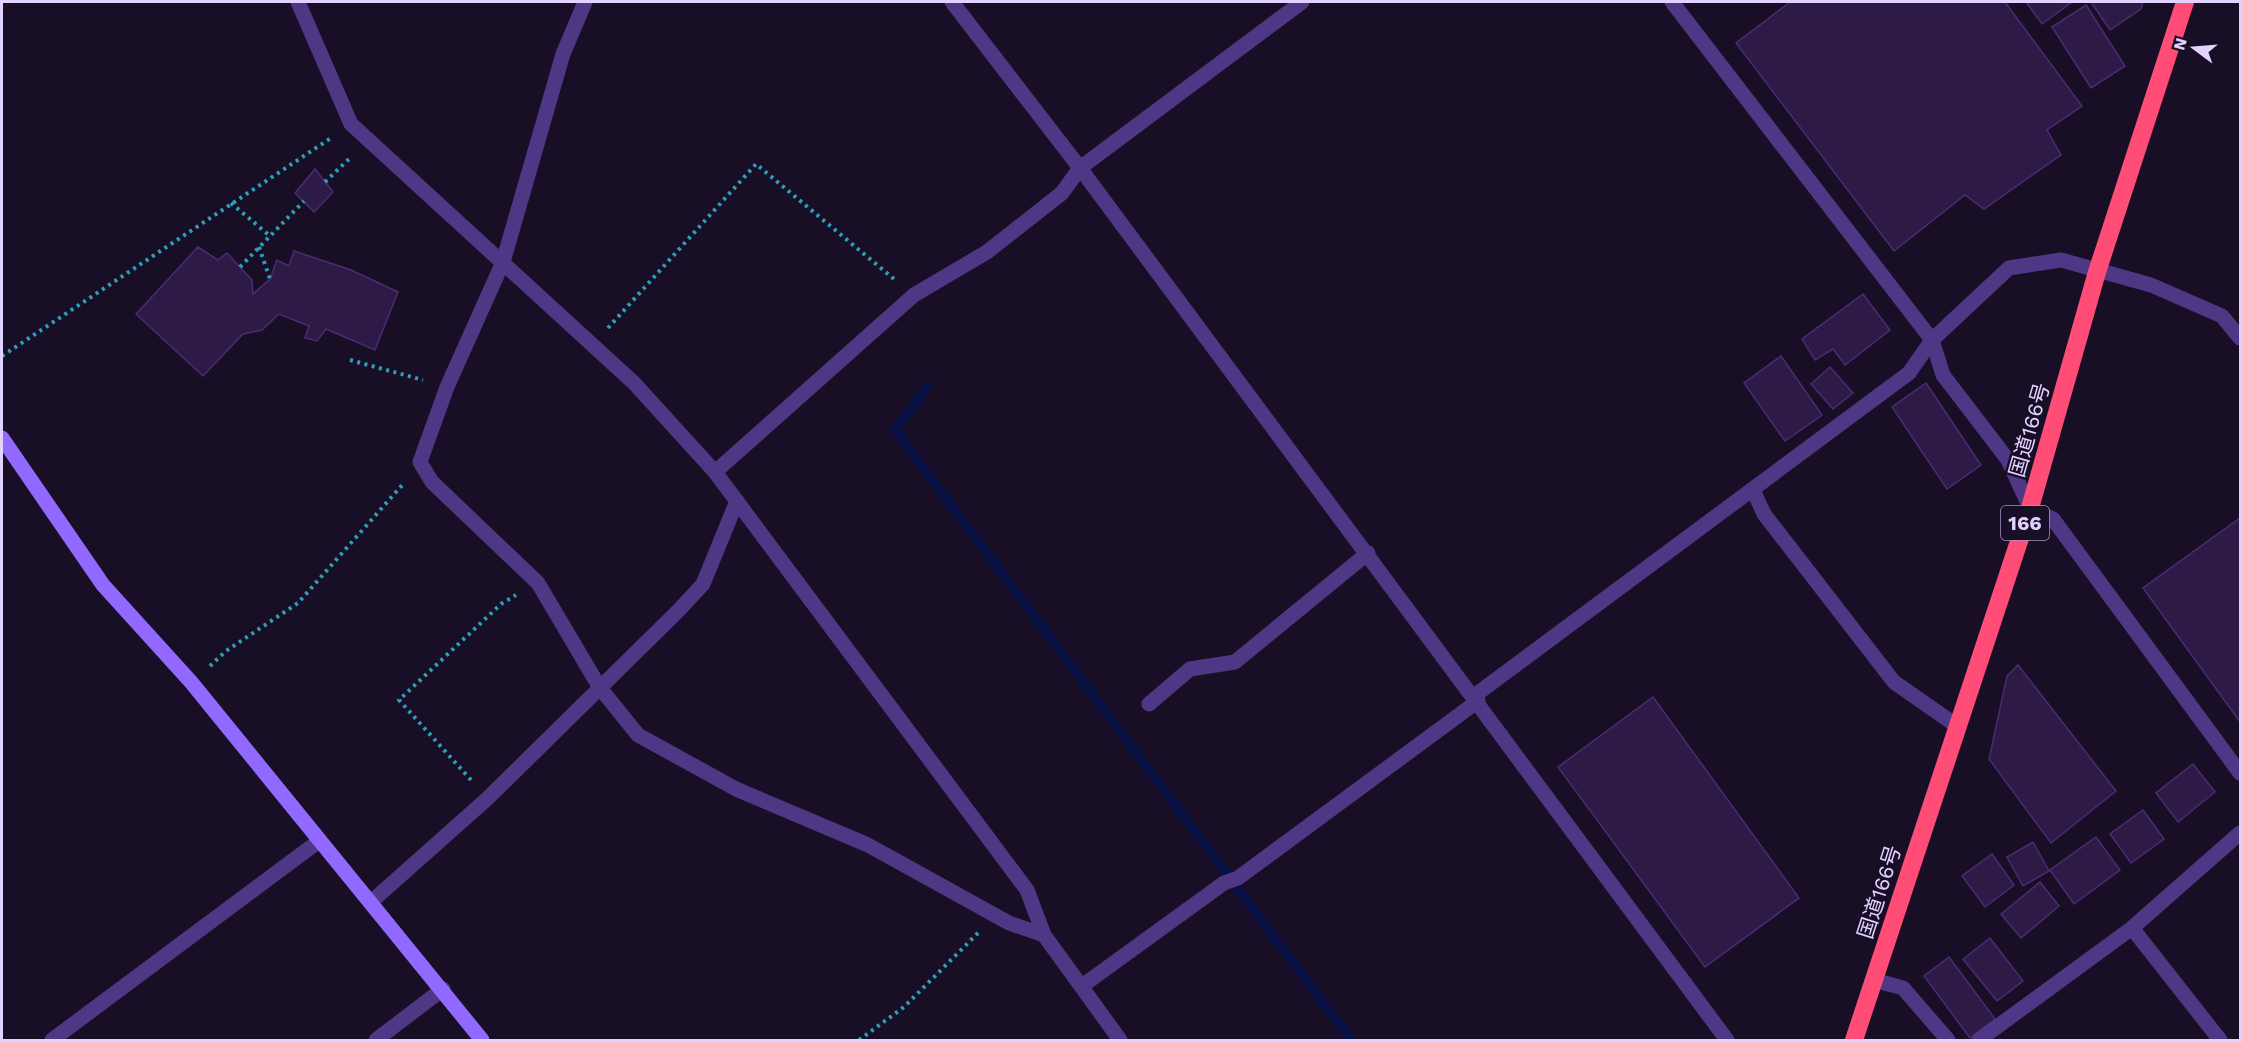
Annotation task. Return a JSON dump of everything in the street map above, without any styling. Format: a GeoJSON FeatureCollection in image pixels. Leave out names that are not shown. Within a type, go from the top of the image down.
{"type":"FeatureCollection","features":[{"type":"Feature","properties":{"kind":"highway","name":"国道166号"},"geometry":{"type":"LineString","coordinates":[[1854,1041],[2030,508],[2097,272],[2185,2]]}},
{"type":"Feature","properties":{"kind":"street"},"geometry":{"type":"LineString","coordinates":[[298,2],[351,124],[634,382],[715,472],[1027,890],[1044,935],[1120,1041]]}},
{"type":"Feature","properties":{"kind":"street"},"geometry":{"type":"LineString","coordinates":[[585,2],[563,54],[503,262],[447,387],[420,462],[432,482],[538,583],[600,688],[638,735],[736,789],[868,845],[995,916],[1044,935]]}},
{"type":"Feature","properties":{"kind":"street"},"geometry":{"type":"LineString","coordinates":[[952,2],[1080,168],[1368,553],[1727,1041]]}},
{"type":"Feature","properties":{"kind":"street"},"geometry":{"type":"LineString","coordinates":[[715,472],[914,295],[987,252],[1062,193],[1080,168],[1302,2]]}},
{"type":"Feature","properties":{"kind":"street"},"geometry":{"type":"LineString","coordinates":[[1672,2],[1932,340],[1943,375],[2008,460],[2030,508],[2053,519],[2241,773]]}},
{"type":"Feature","properties":{"kind":"street"},"geometry":{"type":"LineString","coordinates":[[1082,986],[1231,880],[1910,373],[1932,340],[2009,268],[2061,260],[2097,272],[2151,285],[2222,316],[2241,338]]}},
{"type":"Feature","properties":{"kind":"street"},"geometry":{"type":"LineString","coordinates":[[2,438],[103,585],[191,682],[443,990],[482,1041]]}},
{"type":"Feature","properties":{"kind":"street"},"geometry":{"type":"LineString","coordinates":[[1753,490],[1764,514],[1894,682],[1957,726]]}},
{"type":"Feature","properties":{"kind":"street"},"geometry":{"type":"LineString","coordinates":[[371,902],[488,798],[703,584],[737,501]]}},
{"type":"Feature","properties":{"kind":"street"},"geometry":{"type":"LineString","coordinates":[[1149,704],[1190,669],[1235,662],[1368,553]]}},
{"type":"Feature","properties":{"kind":"street"},"geometry":{"type":"LineString","coordinates":[[1979,1041],[2132,928],[2241,833]]}},
{"type":"Feature","properties":{"kind":"street"},"geometry":{"type":"LineString","coordinates":[[52,1041],[320,841]]}},
{"type":"Feature","properties":{"kind":"street"},"geometry":{"type":"LineString","coordinates":[[2132,928],[2220,1041]]}},
{"type":"Feature","properties":{"kind":"street"},"geometry":{"type":"LineString","coordinates":[[1874,980],[1903,988],[1948,1041]]}},
{"type":"Feature","properties":{"kind":"street"},"geometry":{"type":"LineString","coordinates":[[376,1041],[443,990]]}},
{"type":"Feature","properties":{"kind":"path"},"geometry":{"type":"LineString","coordinates":[[2,356],[351,124]]}},
{"type":"Feature","properties":{"kind":"path"},"geometry":{"type":"LineString","coordinates":[[325,182],[368,140]]}},
{"type":"Feature","properties":{"kind":"path"},"geometry":{"type":"LineString","coordinates":[[593,344],[756,165],[914,295]]}},
{"type":"Feature","properties":{"kind":"path"},"geometry":{"type":"LineString","coordinates":[[240,267],[304,201]]}},
{"type":"Feature","properties":{"kind":"path"},"geometry":{"type":"LineString","coordinates":[[231,203],[270,236]]}},
{"type":"Feature","properties":{"kind":"path"},"geometry":{"type":"LineString","coordinates":[[259,247],[270,279]]}},
{"type":"Feature","properties":{"kind":"path"},"geometry":{"type":"LineString","coordinates":[[350,360],[447,387]]}},
{"type":"Feature","properties":{"kind":"path"},"geometry":{"type":"LineString","coordinates":[[191,682],[226,651],[298,603],[420,462]]}},
{"type":"Feature","properties":{"kind":"path"},"geometry":{"type":"LineString","coordinates":[[488,798],[399,700],[501,603],[538,583]]}},
{"type":"Feature","properties":{"kind":"path"},"geometry":{"type":"LineString","coordinates":[[859,1041],[904,1007],[995,916]]}},
{"type":"Feature","properties":{"kind":"building"},"geometry":{"type":"Polygon","coordinates":[[[1790,2],[2005,2],[2082,106],[2047,130],[2061,155],[1984,209],[1965,195],[1894,251],[1736,43],[1790,2]]]}},
{"type":"Feature","properties":{"kind":"building"},"geometry":{"type":"Polygon","coordinates":[[[2026,2],[2072,2],[2042,24],[2026,2]]]}},
{"type":"Feature","properties":{"kind":"building"},"geometry":{"type":"Polygon","coordinates":[[[2091,2],[2143,2],[2141,9],[2110,30],[2091,2]]]}},
{"type":"Feature","properties":{"kind":"building"},"geometry":{"type":"Polygon","coordinates":[[[2086,5],[2125,66],[2091,88],[2052,27],[2086,5]]]}},
{"type":"Feature","properties":{"kind":"building"},"geometry":{"type":"Polygon","coordinates":[[[315,169],[333,192],[314,212],[295,193],[315,169]]]}},
{"type":"Feature","properties":{"kind":"building"},"geometry":{"type":"Polygon","coordinates":[[[198,247],[218,260],[227,253],[252,280],[253,294],[270,279],[277,260],[289,266],[294,251],[351,270],[398,292],[375,350],[326,329],[317,341],[305,338],[309,326],[279,314],[262,330],[243,334],[203,376],[136,314],[198,247]]]}},
{"type":"Feature","properties":{"kind":"building"},"geometry":{"type":"Polygon","coordinates":[[[1863,294],[1890,330],[1845,365],[1833,349],[1815,360],[1802,339],[1863,294]]]}},
{"type":"Feature","properties":{"kind":"building"},"geometry":{"type":"Polygon","coordinates":[[[1781,356],[1822,415],[1785,441],[1744,383],[1781,356]]]}},
{"type":"Feature","properties":{"kind":"building"},"geometry":{"type":"Polygon","coordinates":[[[1830,367],[1853,393],[1833,409],[1811,384],[1830,367]]]}},
{"type":"Feature","properties":{"kind":"building"},"geometry":{"type":"Polygon","coordinates":[[[1926,383],[1981,465],[1947,489],[1892,407],[1926,383]]]}},
{"type":"Feature","properties":{"kind":"building"},"geometry":{"type":"Polygon","coordinates":[[[2240,518],[2240,722],[2143,588],[2240,518]]]}},
{"type":"Feature","properties":{"kind":"building"},"geometry":{"type":"Polygon","coordinates":[[[2018,665],[2116,791],[2051,843],[1989,759],[2007,676],[2018,665]]]}},
{"type":"Feature","properties":{"kind":"building"},"geometry":{"type":"Polygon","coordinates":[[[1653,697],[1799,898],[1705,967],[1558,767],[1653,697]]]}},
{"type":"Feature","properties":{"kind":"building"},"geometry":{"type":"Polygon","coordinates":[[[2193,764],[2215,792],[2178,822],[2156,793],[2193,764]]]}},
{"type":"Feature","properties":{"kind":"building"},"geometry":{"type":"Polygon","coordinates":[[[2143,810],[2164,839],[2131,863],[2110,834],[2143,810]]]}},
{"type":"Feature","properties":{"kind":"building"},"geometry":{"type":"Polygon","coordinates":[[[2096,837],[2120,870],[2074,904],[2050,870],[2096,837]]]}},
{"type":"Feature","properties":{"kind":"building"},"geometry":{"type":"Polygon","coordinates":[[[2033,842],[2049,871],[2023,886],[2007,857],[2033,842]]]}},
{"type":"Feature","properties":{"kind":"building"},"geometry":{"type":"Polygon","coordinates":[[[1992,854],[2014,885],[1985,907],[1962,876],[1992,854]]]}},
{"type":"Feature","properties":{"kind":"building"},"geometry":{"type":"Polygon","coordinates":[[[2040,882],[2059,906],[2021,938],[2001,914],[2040,882]]]}},
{"type":"Feature","properties":{"kind":"building"},"geometry":{"type":"Polygon","coordinates":[[[1990,938],[2023,981],[1997,1001],[1963,959],[1990,938]]]}},
{"type":"Feature","properties":{"kind":"building"},"geometry":{"type":"Polygon","coordinates":[[[1949,957],[1995,1019],[1970,1038],[1924,976],[1949,957]]]}},
{"type":"Feature","properties":{"kind":"waterway"},"geometry":{"type":"LineString","coordinates":[[927,387],[895,430],[1351,1040]]}}]}
